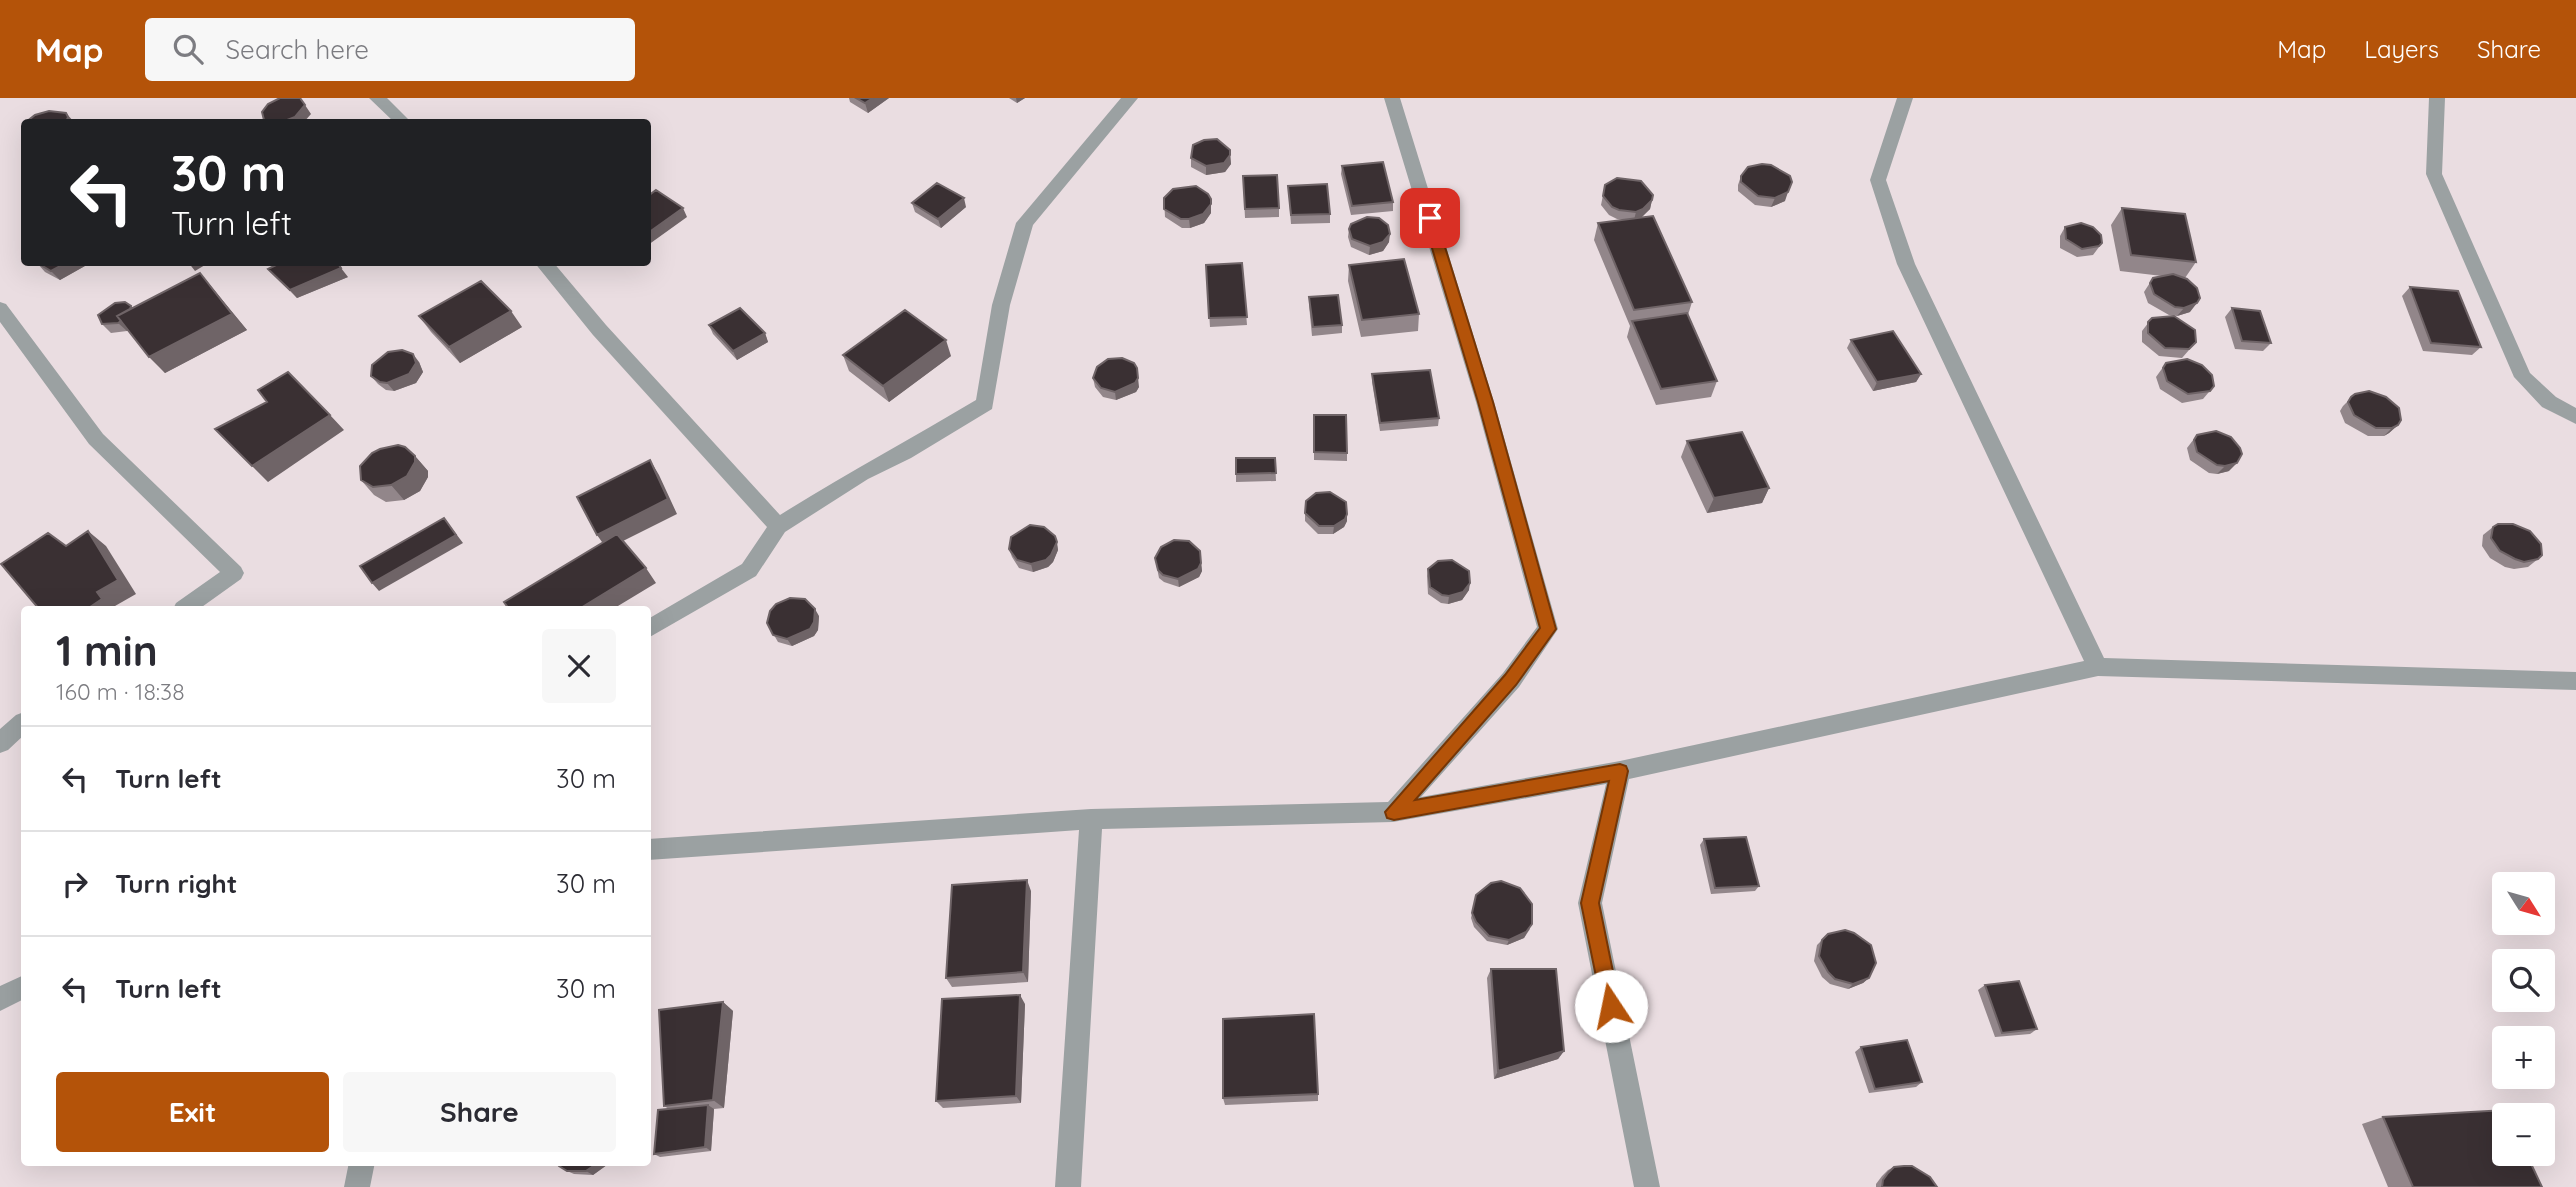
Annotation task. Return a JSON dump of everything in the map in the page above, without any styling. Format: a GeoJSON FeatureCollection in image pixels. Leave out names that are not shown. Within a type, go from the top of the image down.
{"type":"FeatureCollection","features":[{"type":"Feature","properties":{"kind":"street"},"geometry":{"type":"LineString","coordinates":[[377,98],[400,119]]}},
{"type":"Feature","properties":{"kind":"street"},"geometry":{"type":"LineString","coordinates":[[651,627],[749,570],[778,526],[861,474],[904,453],[985,404],[1001,305],[1025,223],[1129,98]]}},
{"type":"Feature","properties":{"kind":"street"},"geometry":{"type":"LineString","coordinates":[[1392,98],[1485,402],[1548,629],[1511,680],[1394,812]]}},
{"type":"Feature","properties":{"kind":"street"},"geometry":{"type":"LineString","coordinates":[[1905,98],[1878,180],[1906,264],[2098,667]]}},
{"type":"Feature","properties":{"kind":"street"},"geometry":{"type":"LineString","coordinates":[[2437,98],[2434,174],[2523,377],[2549,402],[2576,417]]}},
{"type":"Feature","properties":{"kind":"street"},"geometry":{"type":"LineString","coordinates":[[546,266],[582,313],[778,526]]}},
{"type":"Feature","properties":{"kind":"street"},"geometry":{"type":"LineString","coordinates":[[0,309],[96,439],[233,573],[187,606]]}},
{"type":"Feature","properties":{"kind":"street"},"geometry":{"type":"LineString","coordinates":[[651,849],[1091,819],[1394,812],[1620,771],[2098,667],[2576,681]]}},
{"type":"Feature","properties":{"kind":"street"},"geometry":{"type":"LineString","coordinates":[[0,743],[21,725]]}},
{"type":"Feature","properties":{"kind":"street"},"geometry":{"type":"LineString","coordinates":[[1620,771],[1590,903],[1647,1187]]}},
{"type":"Feature","properties":{"kind":"street"},"geometry":{"type":"LineString","coordinates":[[1068,1187],[1091,819]]}},
{"type":"Feature","properties":{"kind":"street"},"geometry":{"type":"LineString","coordinates":[[0,999],[21,988]]}},
{"type":"Feature","properties":{"kind":"street"},"geometry":{"type":"LineString","coordinates":[[357,1187],[361,1166]]}},
{"type":"Feature","properties":{"kind":"building"},"geometry":{"type":"Polygon","coordinates":[[[280,98],[300,98],[305,105],[290,119],[264,119],[262,112],[268,104],[280,98]]]}},
{"type":"Feature","properties":{"kind":"building"},"geometry":{"type":"Polygon","coordinates":[[[856,98],[873,98],[865,103],[856,98]]]}},
{"type":"Feature","properties":{"kind":"building"},"geometry":{"type":"Polygon","coordinates":[[[49,111],[66,113],[68,117],[30,119],[49,111]]]}},
{"type":"Feature","properties":{"kind":"building"},"geometry":{"type":"Polygon","coordinates":[[[1217,139],[1230,150],[1224,163],[1206,166],[1191,158],[1193,145],[1204,140],[1217,139]]]}},
{"type":"Feature","properties":{"kind":"building"},"geometry":{"type":"Polygon","coordinates":[[[1383,162],[1393,202],[1352,206],[1342,166],[1383,162]]]}},
{"type":"Feature","properties":{"kind":"building"},"geometry":{"type":"Polygon","coordinates":[[[1771,165],[1790,176],[1792,182],[1788,192],[1775,198],[1758,196],[1741,182],[1741,176],[1748,167],[1771,165]]]}},
{"type":"Feature","properties":{"kind":"building"},"geometry":{"type":"Polygon","coordinates":[[[1277,175],[1279,208],[1245,209],[1243,176],[1277,175]]]}},
{"type":"Feature","properties":{"kind":"building"},"geometry":{"type":"Polygon","coordinates":[[[1617,178],[1641,181],[1653,195],[1652,200],[1636,212],[1612,207],[1603,196],[1605,185],[1617,178]]]}},
{"type":"Feature","properties":{"kind":"building"},"geometry":{"type":"Polygon","coordinates":[[[937,183],[964,198],[938,219],[912,203],[937,183]]]}},
{"type":"Feature","properties":{"kind":"building"},"geometry":{"type":"Polygon","coordinates":[[[1327,184],[1330,214],[1291,215],[1288,186],[1327,184]]]}},
{"type":"Feature","properties":{"kind":"building"},"geometry":{"type":"Polygon","coordinates":[[[1196,186],[1211,199],[1211,204],[1203,214],[1181,219],[1164,209],[1164,198],[1173,189],[1196,186]]]}},
{"type":"Feature","properties":{"kind":"building"},"geometry":{"type":"Polygon","coordinates":[[[656,190],[683,208],[651,231],[651,194],[656,190]]]}},
{"type":"Feature","properties":{"kind":"building"},"geometry":{"type":"Polygon","coordinates":[[[2122,208],[2185,214],[2196,262],[2131,255],[2122,208]]]}},
{"type":"Feature","properties":{"kind":"building"},"geometry":{"type":"Polygon","coordinates":[[[1653,216],[1692,302],[1634,310],[1598,223],[1653,216]]]}},
{"type":"Feature","properties":{"kind":"building"},"geometry":{"type":"Polygon","coordinates":[[[1367,217],[1379,218],[1388,225],[1390,234],[1383,242],[1370,246],[1352,239],[1349,229],[1351,224],[1367,217]]]}},
{"type":"Feature","properties":{"kind":"building"},"geometry":{"type":"Polygon","coordinates":[[[2081,223],[2093,227],[2101,235],[2102,243],[2099,246],[2082,249],[2066,239],[2065,227],[2081,223]]]}},
{"type":"Feature","properties":{"kind":"building"},"geometry":{"type":"Polygon","coordinates":[[[1404,259],[1419,314],[1362,320],[1349,265],[1404,259]]]}},
{"type":"Feature","properties":{"kind":"building"},"geometry":{"type":"Polygon","coordinates":[[[1242,263],[1247,317],[1209,318],[1206,265],[1242,263]]]}},
{"type":"Feature","properties":{"kind":"building"},"geometry":{"type":"Polygon","coordinates":[[[43,266],[60,266],[51,271],[43,266]]]}},
{"type":"Feature","properties":{"kind":"building"},"geometry":{"type":"Polygon","coordinates":[[[274,266],[341,268],[290,290],[268,269],[274,266]]]}},
{"type":"Feature","properties":{"kind":"building"},"geometry":{"type":"Polygon","coordinates":[[[200,273],[232,314],[149,357],[117,316],[200,273]]]}},
{"type":"Feature","properties":{"kind":"building"},"geometry":{"type":"Polygon","coordinates":[[[2173,274],[2187,279],[2197,288],[2200,298],[2197,303],[2184,308],[2175,307],[2154,294],[2150,283],[2153,278],[2173,274]]]}},
{"type":"Feature","properties":{"kind":"building"},"geometry":{"type":"Polygon","coordinates":[[[481,281],[511,311],[449,347],[419,316],[481,281]]]}},
{"type":"Feature","properties":{"kind":"building"},"geometry":{"type":"Polygon","coordinates":[[[2410,287],[2458,291],[2481,347],[2431,343],[2410,287]]]}},
{"type":"Feature","properties":{"kind":"building"},"geometry":{"type":"Polygon","coordinates":[[[1338,295],[1342,325],[1313,327],[1309,297],[1338,295]]]}},
{"type":"Feature","properties":{"kind":"building"},"geometry":{"type":"Polygon","coordinates":[[[125,302],[131,306],[117,316],[121,321],[102,324],[98,315],[115,303],[125,302]]]}},
{"type":"Feature","properties":{"kind":"building"},"geometry":{"type":"Polygon","coordinates":[[[740,308],[765,333],[733,351],[709,325],[740,308]]]}},
{"type":"Feature","properties":{"kind":"building"},"geometry":{"type":"Polygon","coordinates":[[[2232,308],[2260,311],[2271,343],[2242,341],[2232,308]]]}},
{"type":"Feature","properties":{"kind":"building"},"geometry":{"type":"Polygon","coordinates":[[[905,310],[946,340],[883,386],[843,355],[905,310]]]}},
{"type":"Feature","properties":{"kind":"building"},"geometry":{"type":"Polygon","coordinates":[[[1687,313],[1717,381],[1661,389],[1632,321],[1687,313]]]}},
{"type":"Feature","properties":{"kind":"building"},"geometry":{"type":"Polygon","coordinates":[[[2174,316],[2195,330],[2196,342],[2189,349],[2165,348],[2148,333],[2148,322],[2152,318],[2174,316]]]}},
{"type":"Feature","properties":{"kind":"building"},"geometry":{"type":"Polygon","coordinates":[[[1893,331],[1921,374],[1877,382],[1851,340],[1893,331]]]}},
{"type":"Feature","properties":{"kind":"building"},"geometry":{"type":"Polygon","coordinates":[[[402,350],[413,354],[416,363],[409,374],[387,383],[371,376],[372,365],[388,352],[402,350]]]}},
{"type":"Feature","properties":{"kind":"building"},"geometry":{"type":"Polygon","coordinates":[[[1122,358],[1134,363],[1137,368],[1138,378],[1135,383],[1115,392],[1101,388],[1093,378],[1097,367],[1108,359],[1122,358]]]}},
{"type":"Feature","properties":{"kind":"building"},"geometry":{"type":"Polygon","coordinates":[[[2187,359],[2202,365],[2212,375],[2214,386],[2210,391],[2188,394],[2167,381],[2163,368],[2166,363],[2187,359]]]}},
{"type":"Feature","properties":{"kind":"building"},"geometry":{"type":"Polygon","coordinates":[[[1430,370],[1439,418],[1380,423],[1372,374],[1430,370]]]}},
{"type":"Feature","properties":{"kind":"building"},"geometry":{"type":"Polygon","coordinates":[[[288,372],[330,415],[252,466],[215,429],[267,402],[258,390],[288,372]]]}},
{"type":"Feature","properties":{"kind":"building"},"geometry":{"type":"Polygon","coordinates":[[[2369,391],[2386,397],[2399,408],[2401,420],[2398,425],[2392,428],[2376,428],[2354,415],[2348,402],[2351,397],[2369,391]]]}},
{"type":"Feature","properties":{"kind":"building"},"geometry":{"type":"Polygon","coordinates":[[[1314,415],[1346,415],[1347,453],[1314,452],[1314,415]]]}},
{"type":"Feature","properties":{"kind":"building"},"geometry":{"type":"Polygon","coordinates":[[[2216,431],[2231,437],[2240,448],[2242,454],[2237,463],[2217,465],[2197,452],[2194,440],[2197,435],[2216,431]]]}},
{"type":"Feature","properties":{"kind":"building"},"geometry":{"type":"Polygon","coordinates":[[[1742,432],[1769,488],[1714,498],[1687,441],[1742,432]]]}},
{"type":"Feature","properties":{"kind":"building"},"geometry":{"type":"Polygon","coordinates":[[[398,445],[405,447],[415,456],[415,462],[407,476],[391,485],[373,487],[361,480],[360,466],[372,453],[398,445]]]}},
{"type":"Feature","properties":{"kind":"building"},"geometry":{"type":"Polygon","coordinates":[[[1236,458],[1275,458],[1276,473],[1236,474],[1236,458]]]}},
{"type":"Feature","properties":{"kind":"building"},"geometry":{"type":"Polygon","coordinates":[[[650,460],[668,499],[597,535],[577,497],[650,460]]]}},
{"type":"Feature","properties":{"kind":"building"},"geometry":{"type":"Polygon","coordinates":[[[1330,492],[1346,502],[1347,514],[1345,519],[1334,526],[1319,526],[1305,513],[1306,501],[1316,493],[1330,492]]]}},
{"type":"Feature","properties":{"kind":"building"},"geometry":{"type":"Polygon","coordinates":[[[444,518],[456,535],[372,583],[360,566],[444,518]]]}},
{"type":"Feature","properties":{"kind":"building"},"geometry":{"type":"Polygon","coordinates":[[[2498,524],[2513,524],[2530,531],[2541,544],[2542,555],[2538,559],[2524,562],[2500,551],[2491,538],[2493,527],[2498,524]]]}},
{"type":"Feature","properties":{"kind":"building"},"geometry":{"type":"Polygon","coordinates":[[[1030,525],[1044,527],[1055,536],[1057,542],[1046,560],[1031,564],[1017,560],[1009,549],[1011,537],[1030,525]]]}},
{"type":"Feature","properties":{"kind":"building"},"geometry":{"type":"Polygon","coordinates":[[[88,531],[118,580],[97,592],[102,599],[92,606],[36,606],[1,564],[48,533],[66,546],[88,531]]]}},
{"type":"Feature","properties":{"kind":"building"},"geometry":{"type":"Polygon","coordinates":[[[617,534],[646,568],[584,606],[507,606],[504,602],[617,534]]]}},
{"type":"Feature","properties":{"kind":"building"},"geometry":{"type":"Polygon","coordinates":[[[1174,540],[1189,541],[1200,551],[1201,563],[1198,569],[1178,579],[1163,575],[1158,570],[1155,558],[1161,547],[1174,540]]]}},
{"type":"Feature","properties":{"kind":"building"},"geometry":{"type":"Polygon","coordinates":[[[1452,560],[1469,571],[1470,583],[1463,592],[1442,595],[1430,587],[1428,569],[1438,561],[1452,560]]]}},
{"type":"Feature","properties":{"kind":"building"},"geometry":{"type":"Polygon","coordinates":[[[790,598],[805,599],[815,609],[814,622],[810,629],[787,639],[773,635],[767,623],[770,611],[776,604],[790,598]]]}},
{"type":"Feature","properties":{"kind":"building"},"geometry":{"type":"Polygon","coordinates":[[[1746,837],[1759,886],[1715,888],[1704,839],[1746,837]]]}},
{"type":"Feature","properties":{"kind":"building"},"geometry":{"type":"Polygon","coordinates":[[[1027,880],[1023,972],[946,978],[952,885],[1027,880]]]}},
{"type":"Feature","properties":{"kind":"building"},"geometry":{"type":"Polygon","coordinates":[[[1501,881],[1520,888],[1532,904],[1532,924],[1526,932],[1509,940],[1489,936],[1476,922],[1472,913],[1476,895],[1491,883],[1501,881]]]}},
{"type":"Feature","properties":{"kind":"building"},"geometry":{"type":"Polygon","coordinates":[[[1845,930],[1871,945],[1876,963],[1869,978],[1853,984],[1835,979],[1819,956],[1822,940],[1828,934],[1845,930]]]}},
{"type":"Feature","properties":{"kind":"building"},"geometry":{"type":"Polygon","coordinates":[[[1491,969],[1556,969],[1564,1051],[1498,1071],[1491,969]]]}},
{"type":"Feature","properties":{"kind":"building"},"geometry":{"type":"Polygon","coordinates":[[[2019,981],[2037,1029],[2002,1033],[1985,985],[2019,981]]]}},
{"type":"Feature","properties":{"kind":"building"},"geometry":{"type":"Polygon","coordinates":[[[1020,995],[1016,1096],[936,1101],[942,999],[1020,995]]]}},
{"type":"Feature","properties":{"kind":"building"},"geometry":{"type":"Polygon","coordinates":[[[723,1002],[713,1100],[664,1106],[659,1010],[723,1002]]]}},
{"type":"Feature","properties":{"kind":"building"},"geometry":{"type":"Polygon","coordinates":[[[1314,1014],[1318,1094],[1223,1098],[1223,1019],[1314,1014]]]}},
{"type":"Feature","properties":{"kind":"building"},"geometry":{"type":"Polygon","coordinates":[[[1907,1040],[1922,1082],[1875,1089],[1861,1047],[1907,1040]]]}},
{"type":"Feature","properties":{"kind":"building"},"geometry":{"type":"Polygon","coordinates":[[[708,1105],[705,1147],[654,1154],[658,1110],[708,1105]]]}},
{"type":"Feature","properties":{"kind":"building"},"geometry":{"type":"Polygon","coordinates":[[[2492,1111],[2492,1166],[2532,1166],[2542,1187],[2413,1187],[2383,1117],[2492,1111]]]}},
{"type":"Feature","properties":{"kind":"building"},"geometry":{"type":"Polygon","coordinates":[[[559,1166],[593,1166],[586,1171],[567,1171],[559,1166]]]}},
{"type":"Feature","properties":{"kind":"building"},"geometry":{"type":"Polygon","coordinates":[[[1912,1166],[1930,1177],[1937,1187],[1882,1187],[1883,1180],[1894,1167],[1912,1166]]]}},
{"type":"Feature","properties":{"kind":"route"},"geometry":{"type":"LineString","coordinates":[[1430,218],[1548,629],[1511,680],[1394,812],[1620,771],[1590,903],[1611,1006]]}}]}
